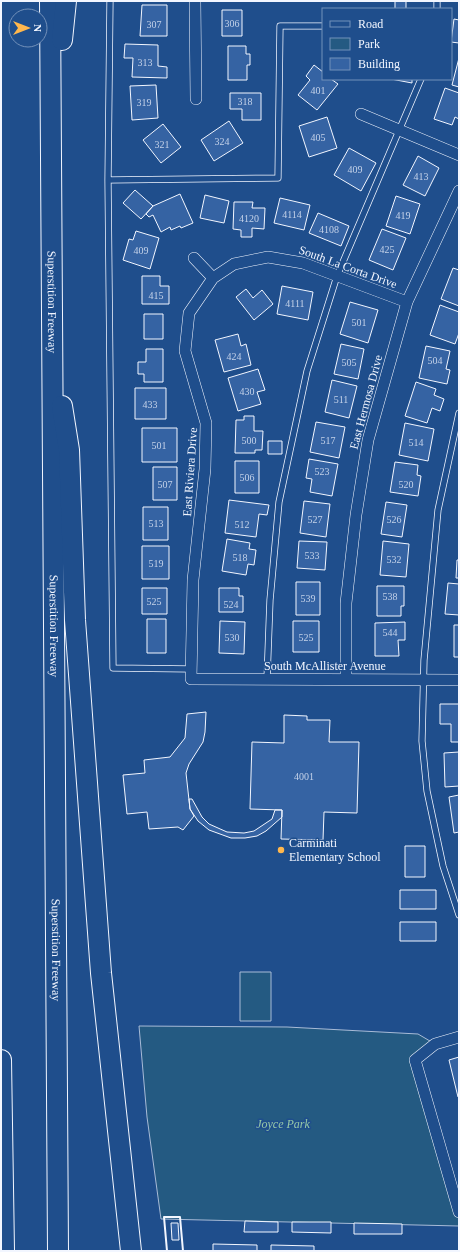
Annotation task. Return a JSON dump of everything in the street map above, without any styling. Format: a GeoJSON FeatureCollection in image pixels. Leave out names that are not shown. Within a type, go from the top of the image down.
{"type":"FeatureCollection","features":[{"type":"Feature","properties":{"kind":"highway","name":"Superstition Freeway"},"geometry":{"type":"LineString","coordinates":[[50,1],[58,1251]]}},
{"type":"Feature","properties":{"kind":"highway"},"geometry":{"type":"LineString","coordinates":[[51,139],[66,1]]}},
{"type":"Feature","properties":{"kind":"highway"},"geometry":{"type":"LineString","coordinates":[[52,349],[69,450],[75,620],[101,973],[131,1251]]}},
{"type":"Feature","properties":{"kind":"highway"},"geometry":{"type":"LineString","coordinates":[[1,1060],[4,1251]]}},
{"type":"Feature","properties":{"kind":"street"},"geometry":{"type":"LineString","coordinates":[[195,1],[196,99]]}},
{"type":"Feature","properties":{"kind":"street"},"geometry":{"type":"LineString","coordinates":[[361,114],[459,155]]}},
{"type":"Feature","properties":{"kind":"street","name":"East Hermosa Drive"},"geometry":{"type":"LineString","coordinates":[[346,679],[346,603],[356,515],[368,440],[408,302],[459,191]]}},
{"type":"Feature","properties":{"kind":"street","name":"South La Corta Drive"},"geometry":{"type":"LineString","coordinates":[[213,278],[234,264],[268,257],[303,263],[408,302]]}},
{"type":"Feature","properties":{"kind":"street"},"geometry":{"type":"LineString","coordinates":[[194,258],[213,278]]}},
{"type":"Feature","properties":{"kind":"street","name":"East Riviera Drive"},"geometry":{"type":"LineString","coordinates":[[191,674],[193,580],[205,469],[206,423],[185,351],[189,313],[213,278]]}},
{"type":"Feature","properties":{"kind":"street","name":"South McAllister Avenue"},"geometry":{"type":"LineString","coordinates":[[191,674],[268,679],[459,680]]}},
{"type":"Feature","properties":{"kind":"street"},"geometry":{"type":"LineString","coordinates":[[459,1037],[435,1044],[415,1060],[459,1212]]}},
{"type":"Feature","properties":{"kind":"lane"},"geometry":{"type":"LineString","coordinates":[[110,1],[108,180],[113,668],[191,674]]}},
{"type":"Feature","properties":{"kind":"lane"},"geometry":{"type":"LineString","coordinates":[[108,180],[278,178],[280,26],[322,26]]}},
{"type":"Feature","properties":{"kind":"lane"},"geometry":{"type":"LineString","coordinates":[[268,679],[270,600],[279,502],[307,371],[337,276],[421,80]]}},
{"type":"Feature","properties":{"kind":"lane"},"geometry":{"type":"LineString","coordinates":[[459,413],[438,510],[424,660],[422,741],[427,791],[443,866],[459,915]]}},
{"type":"Feature","properties":{"kind":"green space"},"geometry":{"type":"Polygon","coordinates":[[[240,972],[271,972],[271,1021],[240,1021],[240,972]]]}},
{"type":"Feature","properties":{"kind":"green space","name":"Joyce Park"},"geometry":{"type":"Polygon","coordinates":[[[139,1026],[287,1027],[418,1034],[435,1044],[415,1060],[459,1212],[459,1226],[161,1219],[147,1117],[139,1026]]]}},
{"type":"Feature","properties":{"kind":"building"},"geometry":{"type":"Polygon","coordinates":[[[395,1],[406,1],[406,8],[395,8],[395,1]]]}},
{"type":"Feature","properties":{"kind":"building"},"geometry":{"type":"Polygon","coordinates":[[[142,5],[167,5],[167,36],[140,36],[142,5]]]}},
{"type":"Feature","properties":{"kind":"building"},"geometry":{"type":"Polygon","coordinates":[[[222,10],[242,10],[242,36],[222,36],[222,10]]]}},
{"type":"Feature","properties":{"kind":"building"},"geometry":{"type":"Polygon","coordinates":[[[454,19],[459,20],[459,43],[452,42],[454,19]]]}},
{"type":"Feature","properties":{"kind":"building"},"geometry":{"type":"Polygon","coordinates":[[[125,44],[158,45],[158,66],[167,67],[167,78],[132,77],[133,58],[124,58],[125,44]]]}},
{"type":"Feature","properties":{"kind":"building"},"geometry":{"type":"Polygon","coordinates":[[[228,46],[246,46],[246,54],[250,54],[250,65],[247,65],[247,80],[228,80],[228,46]]]}},
{"type":"Feature","properties":{"kind":"building"},"geometry":{"type":"Polygon","coordinates":[[[459,58],[459,87],[452,85],[459,58]]]}},
{"type":"Feature","properties":{"kind":"building"},"geometry":{"type":"Polygon","coordinates":[[[314,65],[322,71],[322,80],[332,80],[338,84],[317,110],[298,95],[310,80],[306,76],[314,65]]]}},
{"type":"Feature","properties":{"kind":"building"},"geometry":{"type":"Polygon","coordinates":[[[396,80],[412,80],[412,83],[396,80]]]}},
{"type":"Feature","properties":{"kind":"building"},"geometry":{"type":"Polygon","coordinates":[[[156,85],[158,118],[132,120],[130,86],[156,85]]]}},
{"type":"Feature","properties":{"kind":"building"},"geometry":{"type":"Polygon","coordinates":[[[445,88],[459,93],[459,119],[455,117],[452,125],[434,119],[445,88]]]}},
{"type":"Feature","properties":{"kind":"building"},"geometry":{"type":"Polygon","coordinates":[[[230,93],[261,93],[261,120],[242,120],[242,109],[230,109],[230,93]]]}},
{"type":"Feature","properties":{"kind":"building"},"geometry":{"type":"Polygon","coordinates":[[[327,117],[337,148],[309,157],[299,126],[327,117]]]}},
{"type":"Feature","properties":{"kind":"building"},"geometry":{"type":"Polygon","coordinates":[[[229,121],[243,143],[214,161],[201,140],[229,121]]]}},
{"type":"Feature","properties":{"kind":"building"},"geometry":{"type":"Polygon","coordinates":[[[163,124],[181,147],[161,163],[143,140],[163,124]]]}},
{"type":"Feature","properties":{"kind":"building"},"geometry":{"type":"Polygon","coordinates":[[[349,148],[376,163],[361,191],[334,175],[349,148]]]}},
{"type":"Feature","properties":{"kind":"building"},"geometry":{"type":"Polygon","coordinates":[[[418,156],[439,168],[425,196],[403,185],[418,156]]]}},
{"type":"Feature","properties":{"kind":"building"},"geometry":{"type":"Polygon","coordinates":[[[135,190],[153,206],[141,219],[123,203],[135,190]]]}},
{"type":"Feature","properties":{"kind":"building"},"geometry":{"type":"Polygon","coordinates":[[[180,194],[193,223],[171,230],[170,227],[161,232],[153,215],[149,217],[146,214],[153,206],[180,194]]]}},
{"type":"Feature","properties":{"kind":"building"},"geometry":{"type":"Polygon","coordinates":[[[205,195],[229,201],[224,223],[200,218],[205,195]]]}},
{"type":"Feature","properties":{"kind":"building"},"geometry":{"type":"Polygon","coordinates":[[[396,196],[420,204],[410,234],[386,226],[396,196]]]}},
{"type":"Feature","properties":{"kind":"building"},"geometry":{"type":"Polygon","coordinates":[[[280,198],[310,205],[304,230],[274,223],[280,198]]]}},
{"type":"Feature","properties":{"kind":"building"},"geometry":{"type":"Polygon","coordinates":[[[234,202],[253,202],[252,208],[265,208],[264,229],[252,228],[252,237],[241,237],[241,230],[233,229],[234,202]]]}},
{"type":"Feature","properties":{"kind":"building"},"geometry":{"type":"Polygon","coordinates":[[[318,213],[349,226],[341,246],[309,233],[318,213]]]}},
{"type":"Feature","properties":{"kind":"building"},"geometry":{"type":"Polygon","coordinates":[[[382,229],[406,238],[393,270],[369,260],[382,229]]]}},
{"type":"Feature","properties":{"kind":"building"},"geometry":{"type":"Polygon","coordinates":[[[136,231],[159,238],[150,269],[123,260],[129,239],[133,240],[136,231]]]}},
{"type":"Feature","properties":{"kind":"building"},"geometry":{"type":"Polygon","coordinates":[[[453,268],[459,270],[459,306],[441,299],[453,268]]]}},
{"type":"Feature","properties":{"kind":"building"},"geometry":{"type":"Polygon","coordinates":[[[142,276],[160,276],[160,286],[169,286],[169,304],[142,304],[142,276]]]}},
{"type":"Feature","properties":{"kind":"building"},"geometry":{"type":"Polygon","coordinates":[[[282,286],[313,292],[308,320],[277,314],[282,286]]]}},
{"type":"Feature","properties":{"kind":"building"},"geometry":{"type":"Polygon","coordinates":[[[246,289],[253,298],[262,290],[273,304],[254,320],[236,297],[246,289]]]}},
{"type":"Feature","properties":{"kind":"building"},"geometry":{"type":"Polygon","coordinates":[[[350,302],[378,310],[368,343],[340,334],[350,302]]]}},
{"type":"Feature","properties":{"kind":"building"},"geometry":{"type":"Polygon","coordinates":[[[440,305],[459,312],[459,333],[455,344],[430,335],[440,305]]]}},
{"type":"Feature","properties":{"kind":"building"},"geometry":{"type":"Polygon","coordinates":[[[144,314],[163,314],[163,339],[144,339],[144,314]]]}},
{"type":"Feature","properties":{"kind":"building"},"geometry":{"type":"Polygon","coordinates":[[[238,334],[241,346],[246,344],[251,365],[224,372],[215,340],[238,334]]]}},
{"type":"Feature","properties":{"kind":"building"},"geometry":{"type":"Polygon","coordinates":[[[341,344],[364,349],[358,379],[334,374],[341,344]]]}},
{"type":"Feature","properties":{"kind":"building"},"geometry":{"type":"Polygon","coordinates":[[[426,346],[450,351],[446,369],[450,370],[447,384],[419,378],[426,346]]]}},
{"type":"Feature","properties":{"kind":"building"},"geometry":{"type":"Polygon","coordinates":[[[146,349],[163,349],[163,382],[144,382],[144,374],[138,374],[138,362],[146,362],[146,349]]]}},
{"type":"Feature","properties":{"kind":"building"},"geometry":{"type":"Polygon","coordinates":[[[258,369],[265,390],[257,392],[261,404],[238,411],[228,378],[258,369]]]}},
{"type":"Feature","properties":{"kind":"building"},"geometry":{"type":"Polygon","coordinates":[[[332,380],[357,386],[349,418],[325,412],[332,380]]]}},
{"type":"Feature","properties":{"kind":"building"},"geometry":{"type":"Polygon","coordinates":[[[416,382],[436,389],[434,395],[444,399],[440,411],[432,408],[427,423],[405,416],[416,382]]]}},
{"type":"Feature","properties":{"kind":"building"},"geometry":{"type":"Polygon","coordinates":[[[135,388],[166,388],[166,419],[135,419],[135,388]]]}},
{"type":"Feature","properties":{"kind":"building"},"geometry":{"type":"Polygon","coordinates":[[[244,416],[254,416],[254,431],[263,431],[262,450],[255,450],[255,453],[235,453],[236,420],[244,420],[244,416]]]}},
{"type":"Feature","properties":{"kind":"building"},"geometry":{"type":"Polygon","coordinates":[[[316,422],[345,427],[339,458],[310,452],[316,422]]]}},
{"type":"Feature","properties":{"kind":"building"},"geometry":{"type":"Polygon","coordinates":[[[405,423],[434,429],[428,461],[399,455],[405,423]]]}},
{"type":"Feature","properties":{"kind":"building"},"geometry":{"type":"Polygon","coordinates":[[[142,428],[177,428],[177,462],[142,462],[142,428]]]}},
{"type":"Feature","properties":{"kind":"building"},"geometry":{"type":"Polygon","coordinates":[[[268,441],[282,441],[282,454],[268,454],[268,441]]]}},
{"type":"Feature","properties":{"kind":"building"},"geometry":{"type":"Polygon","coordinates":[[[309,459],[338,464],[332,496],[310,492],[312,479],[306,478],[309,459]]]}},
{"type":"Feature","properties":{"kind":"building"},"geometry":{"type":"Polygon","coordinates":[[[235,461],[259,461],[259,493],[235,493],[235,461]]]}},
{"type":"Feature","properties":{"kind":"building"},"geometry":{"type":"Polygon","coordinates":[[[395,462],[418,465],[417,475],[421,476],[418,496],[390,492],[395,462]]]}},
{"type":"Feature","properties":{"kind":"building"},"geometry":{"type":"Polygon","coordinates":[[[153,467],[177,467],[177,500],[153,500],[153,467]]]}},
{"type":"Feature","properties":{"kind":"building"},"geometry":{"type":"Polygon","coordinates":[[[229,500],[269,505],[267,515],[259,514],[256,537],[225,533],[229,500]]]}},
{"type":"Feature","properties":{"kind":"building"},"geometry":{"type":"Polygon","coordinates":[[[304,501],[330,504],[326,537],[300,533],[304,501]]]}},
{"type":"Feature","properties":{"kind":"building"},"geometry":{"type":"Polygon","coordinates":[[[386,502],[407,505],[402,537],[381,534],[386,502]]]}},
{"type":"Feature","properties":{"kind":"building"},"geometry":{"type":"Polygon","coordinates":[[[143,507],[168,507],[168,540],[143,540],[143,507]]]}},
{"type":"Feature","properties":{"kind":"building"},"geometry":{"type":"Polygon","coordinates":[[[227,539],[250,543],[249,549],[256,550],[254,565],[248,564],[246,575],[222,571],[227,539]]]}},
{"type":"Feature","properties":{"kind":"building"},"geometry":{"type":"Polygon","coordinates":[[[299,541],[327,542],[325,570],[297,568],[299,541]]]}},
{"type":"Feature","properties":{"kind":"building"},"geometry":{"type":"Polygon","coordinates":[[[383,541],[409,544],[406,577],[380,575],[383,541]]]}},
{"type":"Feature","properties":{"kind":"building"},"geometry":{"type":"Polygon","coordinates":[[[142,546],[169,546],[169,579],[142,579],[142,546]]]}},
{"type":"Feature","properties":{"kind":"building"},"geometry":{"type":"Polygon","coordinates":[[[457,560],[459,560],[459,578],[456,578],[457,560]]]}},
{"type":"Feature","properties":{"kind":"building"},"geometry":{"type":"Polygon","coordinates":[[[296,582],[320,582],[320,615],[296,615],[296,582]]]}},
{"type":"Feature","properties":{"kind":"building"},"geometry":{"type":"Polygon","coordinates":[[[448,583],[459,584],[459,615],[445,614],[448,583]]]}},
{"type":"Feature","properties":{"kind":"building"},"geometry":{"type":"Polygon","coordinates":[[[377,586],[404,586],[404,606],[401,606],[401,616],[377,616],[377,586]]]}},
{"type":"Feature","properties":{"kind":"building"},"geometry":{"type":"Polygon","coordinates":[[[142,588],[167,588],[167,614],[142,614],[142,588]]]}},
{"type":"Feature","properties":{"kind":"building"},"geometry":{"type":"Polygon","coordinates":[[[219,588],[239,588],[239,596],[243,596],[243,612],[219,612],[219,588]]]}},
{"type":"Feature","properties":{"kind":"building"},"geometry":{"type":"Polygon","coordinates":[[[147,619],[166,619],[166,653],[147,653],[147,619]]]}},
{"type":"Feature","properties":{"kind":"building"},"geometry":{"type":"Polygon","coordinates":[[[220,621],[245,622],[244,654],[219,653],[220,621]]]}},
{"type":"Feature","properties":{"kind":"building"},"geometry":{"type":"Polygon","coordinates":[[[293,621],[319,621],[319,652],[293,652],[293,621]]]}},
{"type":"Feature","properties":{"kind":"building"},"geometry":{"type":"Polygon","coordinates":[[[405,622],[405,640],[398,640],[399,656],[375,656],[375,623],[405,622]]]}},
{"type":"Feature","properties":{"kind":"building"},"geometry":{"type":"Polygon","coordinates":[[[454,625],[459,625],[459,657],[454,657],[454,625]]]}},
{"type":"Feature","properties":{"kind":"building"},"geometry":{"type":"Polygon","coordinates":[[[440,704],[459,704],[459,742],[451,742],[451,724],[440,724],[440,704]]]}},
{"type":"Feature","properties":{"kind":"building"},"geometry":{"type":"Polygon","coordinates":[[[206,712],[203,742],[189,764],[186,773],[190,809],[194,816],[183,830],[178,827],[149,829],[147,812],[127,814],[123,775],[145,773],[144,760],[170,757],[185,738],[187,714],[206,712]]]}},
{"type":"Feature","properties":{"kind":"building"},"geometry":{"type":"Polygon","coordinates":[[[284,715],[307,716],[307,720],[330,720],[329,742],[359,742],[357,813],[324,812],[323,840],[281,839],[282,810],[250,809],[252,742],[284,743],[284,715]]]}},
{"type":"Feature","properties":{"kind":"building"},"geometry":{"type":"Polygon","coordinates":[[[459,752],[459,786],[445,787],[444,753],[459,752]]]}},
{"type":"Feature","properties":{"kind":"building"},"geometry":{"type":"Polygon","coordinates":[[[459,795],[459,832],[454,833],[449,797],[459,795]]]}},
{"type":"Feature","properties":{"kind":"building"},"geometry":{"type":"Polygon","coordinates":[[[189,799],[192,799],[202,817],[209,824],[227,832],[244,833],[254,831],[272,819],[275,810],[282,810],[282,817],[266,831],[257,836],[231,838],[209,830],[198,821],[190,809],[189,799]]]}},
{"type":"Feature","properties":{"kind":"building"},"geometry":{"type":"Polygon","coordinates":[[[405,846],[425,846],[425,877],[405,877],[405,846]]]}},
{"type":"Feature","properties":{"kind":"building"},"geometry":{"type":"Polygon","coordinates":[[[400,890],[436,890],[436,909],[400,909],[400,890]]]}},
{"type":"Feature","properties":{"kind":"building"},"geometry":{"type":"Polygon","coordinates":[[[400,922],[436,922],[436,941],[400,941],[400,922]]]}},
{"type":"Feature","properties":{"kind":"building"},"geometry":{"type":"Polygon","coordinates":[[[459,1057],[459,1096],[458,1097],[449,1060],[459,1057]]]}},
{"type":"Feature","properties":{"kind":"building"},"geometry":{"type":"Polygon","coordinates":[[[245,1221],[278,1222],[278,1232],[244,1232],[245,1221]]]}},
{"type":"Feature","properties":{"kind":"building"},"geometry":{"type":"Polygon","coordinates":[[[292,1222],[331,1222],[331,1233],[292,1232],[292,1222]]]}},
{"type":"Feature","properties":{"kind":"building"},"geometry":{"type":"Polygon","coordinates":[[[171,1223],[178,1223],[179,1240],[172,1240],[171,1223]]]}},
{"type":"Feature","properties":{"kind":"building"},"geometry":{"type":"Polygon","coordinates":[[[354,1223],[402,1224],[402,1234],[354,1234],[354,1223]]]}},
{"type":"Feature","properties":{"kind":"building"},"geometry":{"type":"Polygon","coordinates":[[[213,1244],[257,1245],[257,1251],[213,1251],[213,1244]]]}},
{"type":"Feature","properties":{"kind":"building"},"geometry":{"type":"Polygon","coordinates":[[[271,1245],[314,1246],[314,1251],[271,1251],[271,1245]]]}},
{"type":"Feature","properties":{"kind":"wall"},"geometry":{"type":"LineString","coordinates":[[167,1251],[164,1217],[180,1217],[183,1251]]}},
{"type":"Feature","properties":{"kind":"place","name":"Carminati Elementary School"},"geometry":{"type":"Point","coordinates":[281,850]}}]}
